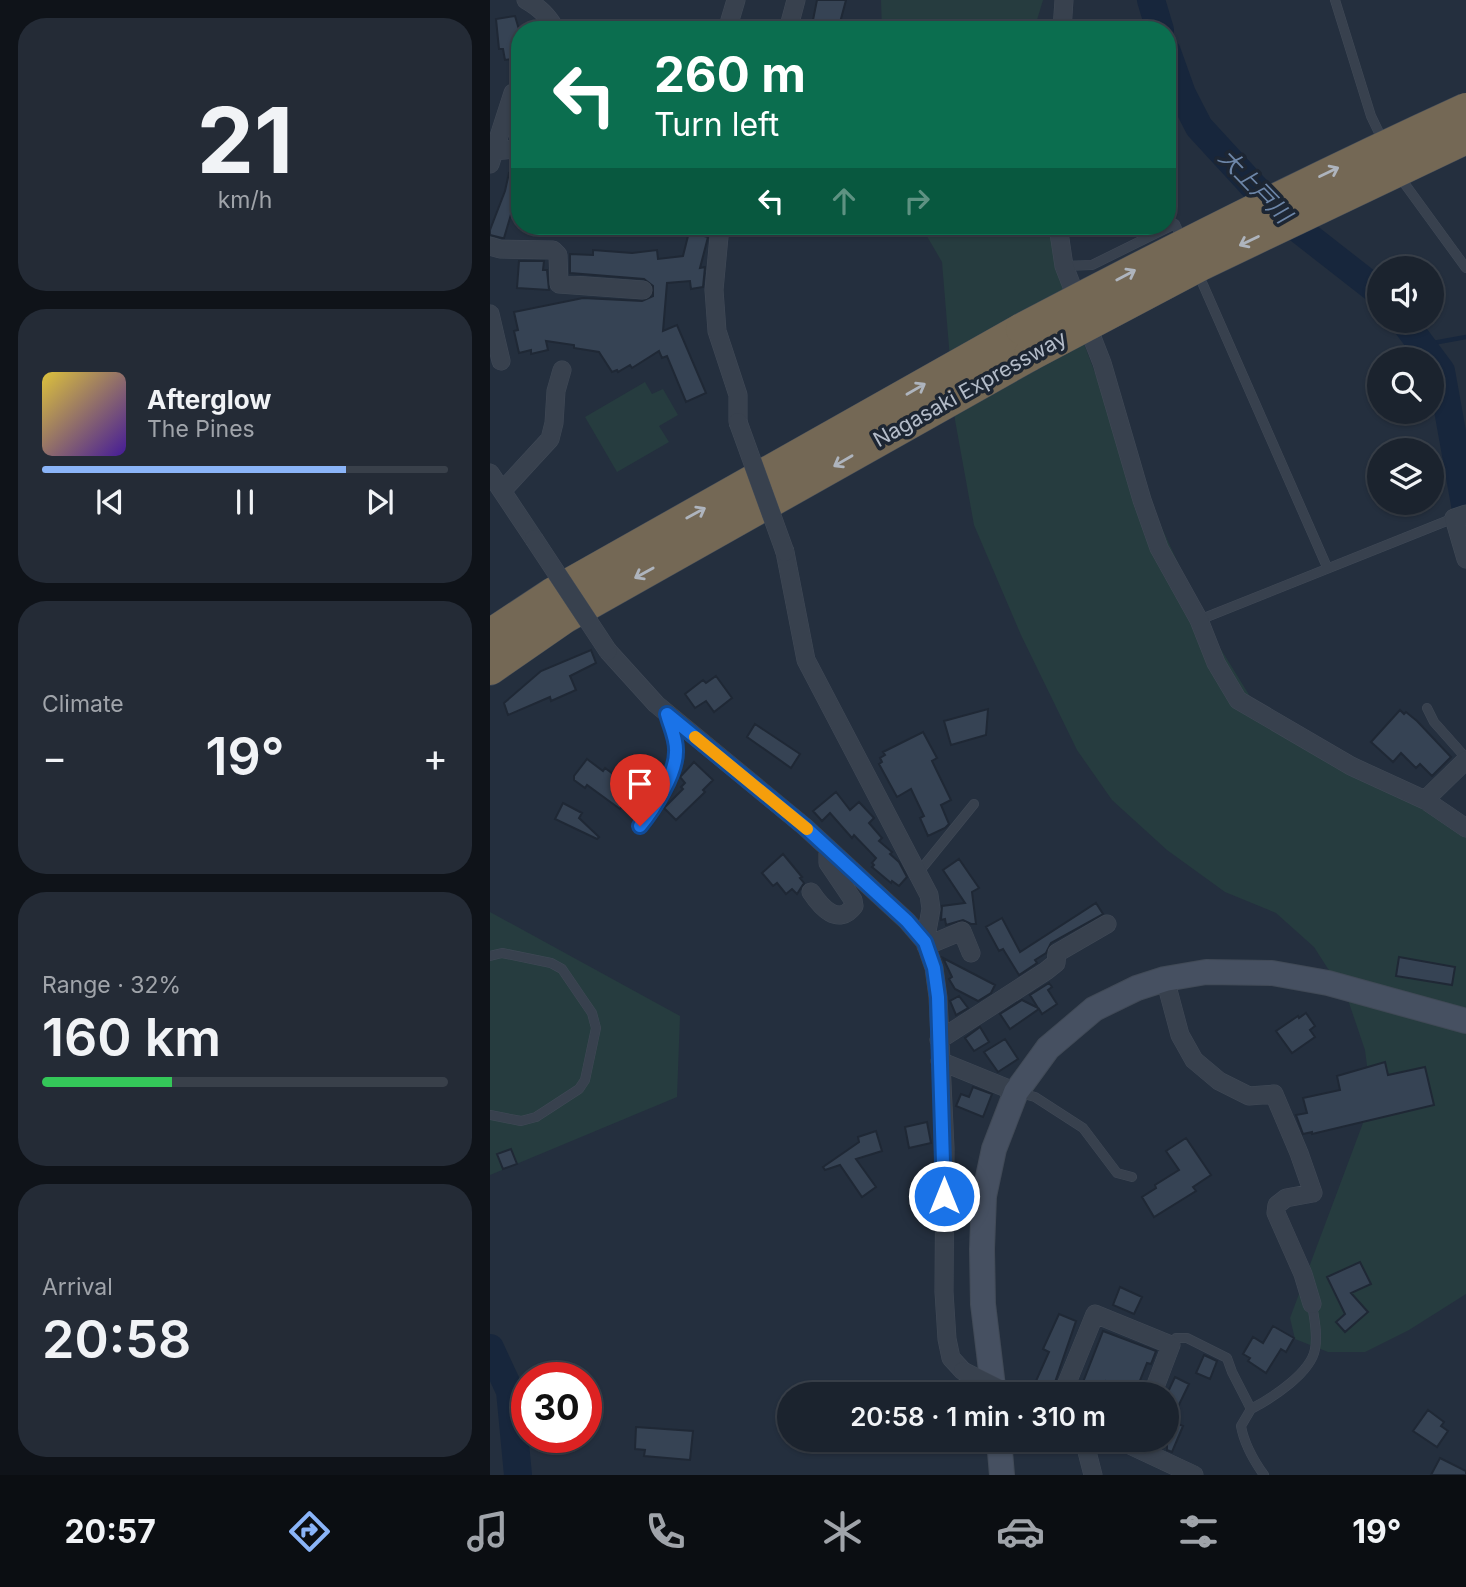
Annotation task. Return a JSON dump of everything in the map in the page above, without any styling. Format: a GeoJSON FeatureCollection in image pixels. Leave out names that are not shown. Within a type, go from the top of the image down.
{"type":"FeatureCollection","features":[{"type":"Feature","properties":{"kind":"highway","name":"Nagasaki Expressway"},"geometry":{"type":"LineString","coordinates":[[490,668],[565,617],[1191,241],[1336,169],[1466,109]]}},
{"type":"Feature","properties":{"kind":"highway","name":"Nagasaki Expressway"},"geometry":{"type":"LineString","coordinates":[[490,635],[552,594],[1026,342],[1202,264],[1466,138]]}},
{"type":"Feature","properties":{"kind":"street"},"geometry":{"type":"LineString","coordinates":[[526,0],[537,6],[549,21]]}},
{"type":"Feature","properties":{"kind":"street"},"geometry":{"type":"LineString","coordinates":[[730,21],[736,0]]}},
{"type":"Feature","properties":{"kind":"street"},"geometry":{"type":"LineString","coordinates":[[790,21],[796,0]]}},
{"type":"Feature","properties":{"kind":"street"},"geometry":{"type":"LineString","coordinates":[[1063,21],[1064,0]]}},
{"type":"Feature","properties":{"kind":"street"},"geometry":{"type":"LineString","coordinates":[[492,158],[511,99]]}},
{"type":"Feature","properties":{"kind":"street"},"geometry":{"type":"LineString","coordinates":[[492,158],[511,150]]}},
{"type":"Feature","properties":{"kind":"street"},"geometry":{"type":"LineString","coordinates":[[719,235],[714,290],[717,331],[738,395],[738,422],[785,552],[806,660],[929,895],[931,909],[926,944]]}},
{"type":"Feature","properties":{"kind":"street"},"geometry":{"type":"LineString","coordinates":[[1059,235],[1064,266],[1102,363],[1158,548],[1199,620],[1216,663],[1238,700],[1351,766],[1425,800],[1466,828]]}},
{"type":"Feature","properties":{"kind":"street"},"geometry":{"type":"LineString","coordinates":[[490,246],[500,249],[550,243],[558,255],[559,284],[643,290]]}},
{"type":"Feature","properties":{"kind":"street"},"geometry":{"type":"LineString","coordinates":[[490,314],[501,360]]}},
{"type":"Feature","properties":{"kind":"street"},"geometry":{"type":"LineString","coordinates":[[503,490],[550,439],[556,391],[562,370]]}},
{"type":"Feature","properties":{"kind":"street"},"geometry":{"type":"LineString","coordinates":[[490,473],[608,651],[656,705],[828,849],[907,921],[926,944],[934,968],[938,997],[945,1148],[944,1292],[947,1339],[951,1358],[963,1370],[986,1382]]}},
{"type":"Feature","properties":{"kind":"street"},"geometry":{"type":"LineString","coordinates":[[1460,516],[1466,559]]}},
{"type":"Feature","properties":{"kind":"street"},"geometry":{"type":"LineString","coordinates":[[1425,800],[1466,759]]}},
{"type":"Feature","properties":{"kind":"street"},"geometry":{"type":"LineString","coordinates":[[811,892],[825,910],[835,916],[842,916],[854,906],[853,900],[828,863],[828,849]]}},
{"type":"Feature","properties":{"kind":"street"},"geometry":{"type":"LineString","coordinates":[[939,1040],[1046,971],[1056,963],[1057,953],[1107,924]]}},
{"type":"Feature","properties":{"kind":"street"},"geometry":{"type":"LineString","coordinates":[[926,944],[962,930],[971,953]]}},
{"type":"Feature","properties":{"kind":"street"},"geometry":{"type":"LineString","coordinates":[[993,1382],[984,1304],[984,1196],[994,1149],[1016,1091],[1048,1048],[1094,1009],[1137,988],[1165,979],[1206,972],[1272,973],[1328,983],[1466,1021]]}},
{"type":"Feature","properties":{"kind":"street"},"geometry":{"type":"LineString","coordinates":[[1165,979],[1180,1035],[1194,1060],[1219,1081],[1249,1096],[1273,1094],[1313,1193],[1286,1198],[1277,1205],[1276,1213],[1303,1274],[1312,1304]]}},
{"type":"Feature","properties":{"kind":"street"},"geometry":{"type":"LineString","coordinates":[[940,1061],[1016,1091]]}},
{"type":"Feature","properties":{"kind":"street"},"geometry":{"type":"LineString","coordinates":[[1067,1382],[1095,1314],[1171,1345],[1157,1382]]}},
{"type":"Feature","properties":{"kind":"street"},"geometry":{"type":"LineString","coordinates":[[1000,1452],[1002,1475]]}},
{"type":"Feature","properties":{"kind":"street"},"geometry":{"type":"LineString","coordinates":[[1087,1452],[1093,1475]]}},
{"type":"Feature","properties":{"kind":"street"},"geometry":{"type":"LineString","coordinates":[[1149,1452],[1194,1475]]}},
{"type":"Feature","properties":{"kind":"lane"},"geometry":{"type":"LineString","coordinates":[[1335,0],[1371,116],[1402,183],[1466,268]]}},
{"type":"Feature","properties":{"kind":"lane"},"geometry":{"type":"LineString","coordinates":[[1176,226],[1327,567]]}},
{"type":"Feature","properties":{"kind":"lane"},"geometry":{"type":"LineString","coordinates":[[1064,266],[1092,265],[1153,235]]}},
{"type":"Feature","properties":{"kind":"lane"},"geometry":{"type":"LineString","coordinates":[[1199,620],[1460,516]]}},
{"type":"Feature","properties":{"kind":"lane"},"geometry":{"type":"LineString","coordinates":[[1427,708],[1434,722],[1466,759]]}},
{"type":"Feature","properties":{"kind":"lane"},"geometry":{"type":"LineString","coordinates":[[640,826],[662,793],[677,755],[676,742],[667,714]]}},
{"type":"Feature","properties":{"kind":"lane"},"geometry":{"type":"LineString","coordinates":[[918,873],[974,804]]}},
{"type":"Feature","properties":{"kind":"lane"},"geometry":{"type":"LineString","coordinates":[[490,956],[502,953],[551,963],[562,969],[592,1013],[596,1028],[585,1080],[579,1089],[536,1117],[521,1121],[490,1115]]}},
{"type":"Feature","properties":{"kind":"lane"},"geometry":{"type":"LineString","coordinates":[[1016,1091],[1035,1097],[1083,1128],[1117,1174],[1132,1177]]}},
{"type":"Feature","properties":{"kind":"lane"},"geometry":{"type":"LineString","coordinates":[[1264,1475],[1252,1455],[1241,1426],[1251,1409],[1296,1378],[1311,1361],[1315,1350],[1312,1304]]}},
{"type":"Feature","properties":{"kind":"lane"},"geometry":{"type":"LineString","coordinates":[[1171,1345],[1176,1338],[1187,1338],[1227,1358],[1251,1409]]}},
{"type":"Feature","properties":{"kind":"green space"},"geometry":{"type":"Polygon","coordinates":[[[881,0],[1043,0],[1037,21],[882,21],[881,0]]]}},
{"type":"Feature","properties":{"kind":"green space"},"geometry":{"type":"Polygon","coordinates":[[[926,235],[1051,235],[1058,275],[1117,431],[1209,630],[1251,698],[1290,736],[1466,822],[1466,1294],[1409,1330],[1365,1352],[1328,1352],[1295,1339],[1290,1318],[1363,1123],[1370,1089],[1365,1050],[1348,1000],[1314,947],[1276,913],[1225,892],[1167,850],[1112,800],[1077,750],[1021,635],[974,525],[955,420],[942,262],[926,235]]]}},
{"type":"Feature","properties":{"kind":"green space"},"geometry":{"type":"Polygon","coordinates":[[[645,382],[652,394],[663,389],[678,415],[659,426],[669,442],[617,472],[585,417],[645,382]]]}},
{"type":"Feature","properties":{"kind":"green space"},"geometry":{"type":"Polygon","coordinates":[[[490,912],[680,1016],[677,1097],[490,1175],[490,912]]]}},
{"type":"Feature","properties":{"kind":"building"},"geometry":{"type":"Polygon","coordinates":[[[817,0],[846,0],[840,21],[813,21],[817,0]]]}},
{"type":"Feature","properties":{"kind":"building"},"geometry":{"type":"Polygon","coordinates":[[[515,16],[516,21],[511,21],[511,59],[505,60],[503,49],[499,49],[496,19],[515,16]]]}},
{"type":"Feature","properties":{"kind":"building"},"geometry":{"type":"Polygon","coordinates":[[[511,174],[511,214],[502,238],[490,235],[490,230],[511,174]]]}},
{"type":"Feature","properties":{"kind":"building"},"geometry":{"type":"Polygon","coordinates":[[[688,235],[708,237],[700,268],[705,267],[703,287],[691,289],[690,281],[667,283],[663,331],[677,325],[706,393],[686,402],[667,356],[662,358],[659,351],[632,368],[630,365],[618,372],[612,372],[599,352],[574,348],[574,345],[546,341],[548,350],[531,354],[531,350],[519,353],[514,331],[518,330],[514,312],[583,298],[642,301],[653,296],[653,286],[644,279],[570,273],[570,254],[593,255],[593,250],[632,253],[657,250],[658,259],[683,256],[688,235]]]}},
{"type":"Feature","properties":{"kind":"building"},"geometry":{"type":"Polygon","coordinates":[[[519,261],[544,261],[543,270],[547,270],[549,290],[517,288],[519,261]]]}},
{"type":"Feature","properties":{"kind":"building"},"geometry":{"type":"Polygon","coordinates":[[[591,650],[596,663],[570,676],[576,690],[551,701],[550,697],[508,715],[504,703],[541,671],[591,650]]]}},
{"type":"Feature","properties":{"kind":"building"},"geometry":{"type":"Polygon","coordinates":[[[716,676],[732,698],[714,712],[706,701],[695,708],[685,694],[703,680],[706,683],[716,676]]]}},
{"type":"Feature","properties":{"kind":"building"},"geometry":{"type":"Polygon","coordinates":[[[988,709],[986,735],[951,745],[944,721],[988,709]]]}},
{"type":"Feature","properties":{"kind":"building"},"geometry":{"type":"Polygon","coordinates":[[[1400,710],[1417,721],[1451,757],[1432,776],[1420,764],[1416,768],[1401,753],[1393,762],[1371,742],[1400,710]]]}},
{"type":"Feature","properties":{"kind":"building"},"geometry":{"type":"Polygon","coordinates":[[[755,724],[800,754],[791,768],[747,737],[755,724]]]}},
{"type":"Feature","properties":{"kind":"building"},"geometry":{"type":"Polygon","coordinates":[[[923,732],[937,758],[932,761],[951,800],[941,805],[949,824],[928,836],[920,818],[924,816],[911,789],[897,797],[879,764],[882,762],[880,758],[885,755],[883,752],[923,732]]]}},
{"type":"Feature","properties":{"kind":"building"},"geometry":{"type":"Polygon","coordinates":[[[587,759],[603,771],[605,768],[649,801],[638,817],[624,805],[620,809],[587,785],[585,788],[574,780],[574,776],[587,759]]]}},
{"type":"Feature","properties":{"kind":"building"},"geometry":{"type":"Polygon","coordinates":[[[694,762],[713,780],[703,790],[705,792],[676,820],[664,808],[683,789],[681,787],[685,783],[680,777],[694,762]]]}},
{"type":"Feature","properties":{"kind":"building"},"geometry":{"type":"Polygon","coordinates":[[[836,792],[850,810],[859,802],[874,818],[869,823],[882,838],[879,841],[892,852],[890,854],[899,862],[907,877],[899,886],[892,881],[891,883],[872,867],[876,858],[854,835],[852,838],[830,813],[822,821],[813,811],[836,792]]]}},
{"type":"Feature","properties":{"kind":"building"},"geometry":{"type":"Polygon","coordinates":[[[563,803],[582,813],[579,818],[599,837],[597,839],[555,819],[563,803]]]}},
{"type":"Feature","properties":{"kind":"building"},"geometry":{"type":"Polygon","coordinates":[[[783,854],[802,877],[800,878],[804,883],[797,894],[792,889],[786,894],[777,883],[773,886],[762,873],[783,854]]]}},
{"type":"Feature","properties":{"kind":"building"},"geometry":{"type":"Polygon","coordinates":[[[959,859],[979,888],[972,892],[976,924],[963,920],[946,925],[945,919],[941,920],[942,906],[965,903],[943,870],[959,859]]]}},
{"type":"Feature","properties":{"kind":"building"},"geometry":{"type":"Polygon","coordinates":[[[1096,903],[1103,914],[1051,943],[1046,953],[1035,960],[1037,963],[1019,975],[1003,949],[999,951],[986,927],[1002,918],[1020,952],[1096,903]]]}},
{"type":"Feature","properties":{"kind":"building"},"geometry":{"type":"Polygon","coordinates":[[[1399,957],[1455,967],[1452,985],[1396,976],[1399,957]]]}},
{"type":"Feature","properties":{"kind":"building"},"geometry":{"type":"Polygon","coordinates":[[[943,958],[995,985],[991,993],[978,1001],[955,989],[943,958]]]}},
{"type":"Feature","properties":{"kind":"building"},"geometry":{"type":"Polygon","coordinates":[[[1049,983],[1052,987],[1048,990],[1057,1004],[1042,1014],[1039,1009],[1010,1029],[1000,1014],[1022,1000],[1038,1008],[1030,995],[1049,983]]]}},
{"type":"Feature","properties":{"kind":"building"},"geometry":{"type":"Polygon","coordinates":[[[959,996],[968,1008],[956,1015],[950,1001],[959,996]]]}},
{"type":"Feature","properties":{"kind":"building"},"geometry":{"type":"Polygon","coordinates":[[[1306,1013],[1315,1026],[1310,1030],[1315,1037],[1292,1053],[1276,1031],[1306,1013]]]}},
{"type":"Feature","properties":{"kind":"building"},"geometry":{"type":"Polygon","coordinates":[[[980,1027],[989,1042],[974,1051],[965,1038],[980,1027]]]}},
{"type":"Feature","properties":{"kind":"building"},"geometry":{"type":"Polygon","coordinates":[[[1005,1039],[1018,1059],[998,1072],[984,1052],[1005,1039]]]}},
{"type":"Feature","properties":{"kind":"building"},"geometry":{"type":"Polygon","coordinates":[[[1385,1062],[1388,1075],[1425,1067],[1434,1105],[1303,1134],[1296,1115],[1307,1113],[1303,1098],[1340,1090],[1337,1076],[1385,1062]]]}},
{"type":"Feature","properties":{"kind":"building"},"geometry":{"type":"Polygon","coordinates":[[[973,1087],[992,1094],[983,1117],[956,1106],[961,1094],[969,1097],[973,1087]]]}},
{"type":"Feature","properties":{"kind":"building"},"geometry":{"type":"Polygon","coordinates":[[[927,1122],[931,1143],[909,1148],[905,1127],[927,1122]]]}},
{"type":"Feature","properties":{"kind":"building"},"geometry":{"type":"Polygon","coordinates":[[[876,1131],[882,1151],[856,1159],[876,1187],[862,1197],[840,1165],[825,1170],[823,1167],[859,1142],[858,1137],[876,1131]]]}},
{"type":"Feature","properties":{"kind":"building"},"geometry":{"type":"Polygon","coordinates":[[[1186,1138],[1211,1175],[1193,1187],[1196,1191],[1154,1217],[1142,1197],[1179,1170],[1166,1151],[1186,1138]]]}},
{"type":"Feature","properties":{"kind":"building"},"geometry":{"type":"Polygon","coordinates":[[[511,1149],[517,1164],[503,1169],[497,1154],[511,1149]]]}},
{"type":"Feature","properties":{"kind":"building"},"geometry":{"type":"Polygon","coordinates":[[[1360,1262],[1371,1284],[1351,1293],[1368,1312],[1345,1332],[1336,1322],[1345,1314],[1327,1277],[1360,1262]]]}},
{"type":"Feature","properties":{"kind":"building"},"geometry":{"type":"Polygon","coordinates":[[[1120,1287],[1142,1297],[1134,1314],[1113,1305],[1120,1287]]]}},
{"type":"Feature","properties":{"kind":"building"},"geometry":{"type":"Polygon","coordinates":[[[1059,1314],[1076,1321],[1055,1382],[1036,1381],[1049,1352],[1043,1349],[1059,1314]]]}},
{"type":"Feature","properties":{"kind":"building"},"geometry":{"type":"Polygon","coordinates":[[[1273,1326],[1294,1338],[1286,1352],[1281,1349],[1266,1373],[1248,1361],[1250,1358],[1243,1354],[1253,1337],[1263,1343],[1273,1326]]]}},
{"type":"Feature","properties":{"kind":"building"},"geometry":{"type":"Polygon","coordinates":[[[1103,1331],[1156,1351],[1151,1364],[1147,1363],[1139,1382],[1083,1382],[1103,1331]]]}},
{"type":"Feature","properties":{"kind":"building"},"geometry":{"type":"Polygon","coordinates":[[[1204,1355],[1217,1361],[1210,1379],[1196,1373],[1204,1355]]]}},
{"type":"Feature","properties":{"kind":"building"},"geometry":{"type":"Polygon","coordinates":[[[1175,1377],[1189,1384],[1179,1405],[1179,1382],[1173,1382],[1175,1377]]]}},
{"type":"Feature","properties":{"kind":"building"},"geometry":{"type":"Polygon","coordinates":[[[1428,1410],[1444,1422],[1441,1426],[1448,1431],[1437,1447],[1413,1431],[1428,1410]]]}},
{"type":"Feature","properties":{"kind":"building"},"geometry":{"type":"Polygon","coordinates":[[[636,1427],[693,1431],[690,1460],[644,1456],[645,1450],[635,1449],[636,1427]]]}},
{"type":"Feature","properties":{"kind":"building"},"geometry":{"type":"Polygon","coordinates":[[[1440,1458],[1466,1471],[1466,1475],[1431,1475],[1440,1458]]]}},
{"type":"Feature","properties":{"kind":"waterway","name":"大上戸川"},"geometry":{"type":"LineString","coordinates":[[1151,0],[1157,21]]}},
{"type":"Feature","properties":{"kind":"waterway","name":"大上戸川"},"geometry":{"type":"LineString","coordinates":[[1176,77],[1199,127],[1278,213],[1367,283]]}},
{"type":"Feature","properties":{"kind":"waterway","name":"大上戸川"},"geometry":{"type":"LineString","coordinates":[[1413,333],[1441,371],[1466,510]]}},
{"type":"Feature","properties":{"kind":"waterway"},"geometry":{"type":"LineString","coordinates":[[1422,345],[1466,337]]}},
{"type":"Feature","properties":{"kind":"waterway"},"geometry":{"type":"LineString","coordinates":[[490,1348],[510,1391],[518,1475]]}},
{"type":"Feature","properties":{"kind":"slow traffic"},"geometry":{"type":"LineString","coordinates":[[695,737],[807,829]]}},
{"type":"Feature","properties":{"kind":"route"},"geometry":{"type":"LineString","coordinates":[[640,826],[662,793],[677,755],[676,742],[667,714],[805,827],[907,921],[925,942],[934,968],[938,997],[945,1148],[944,1196]]}}]}
